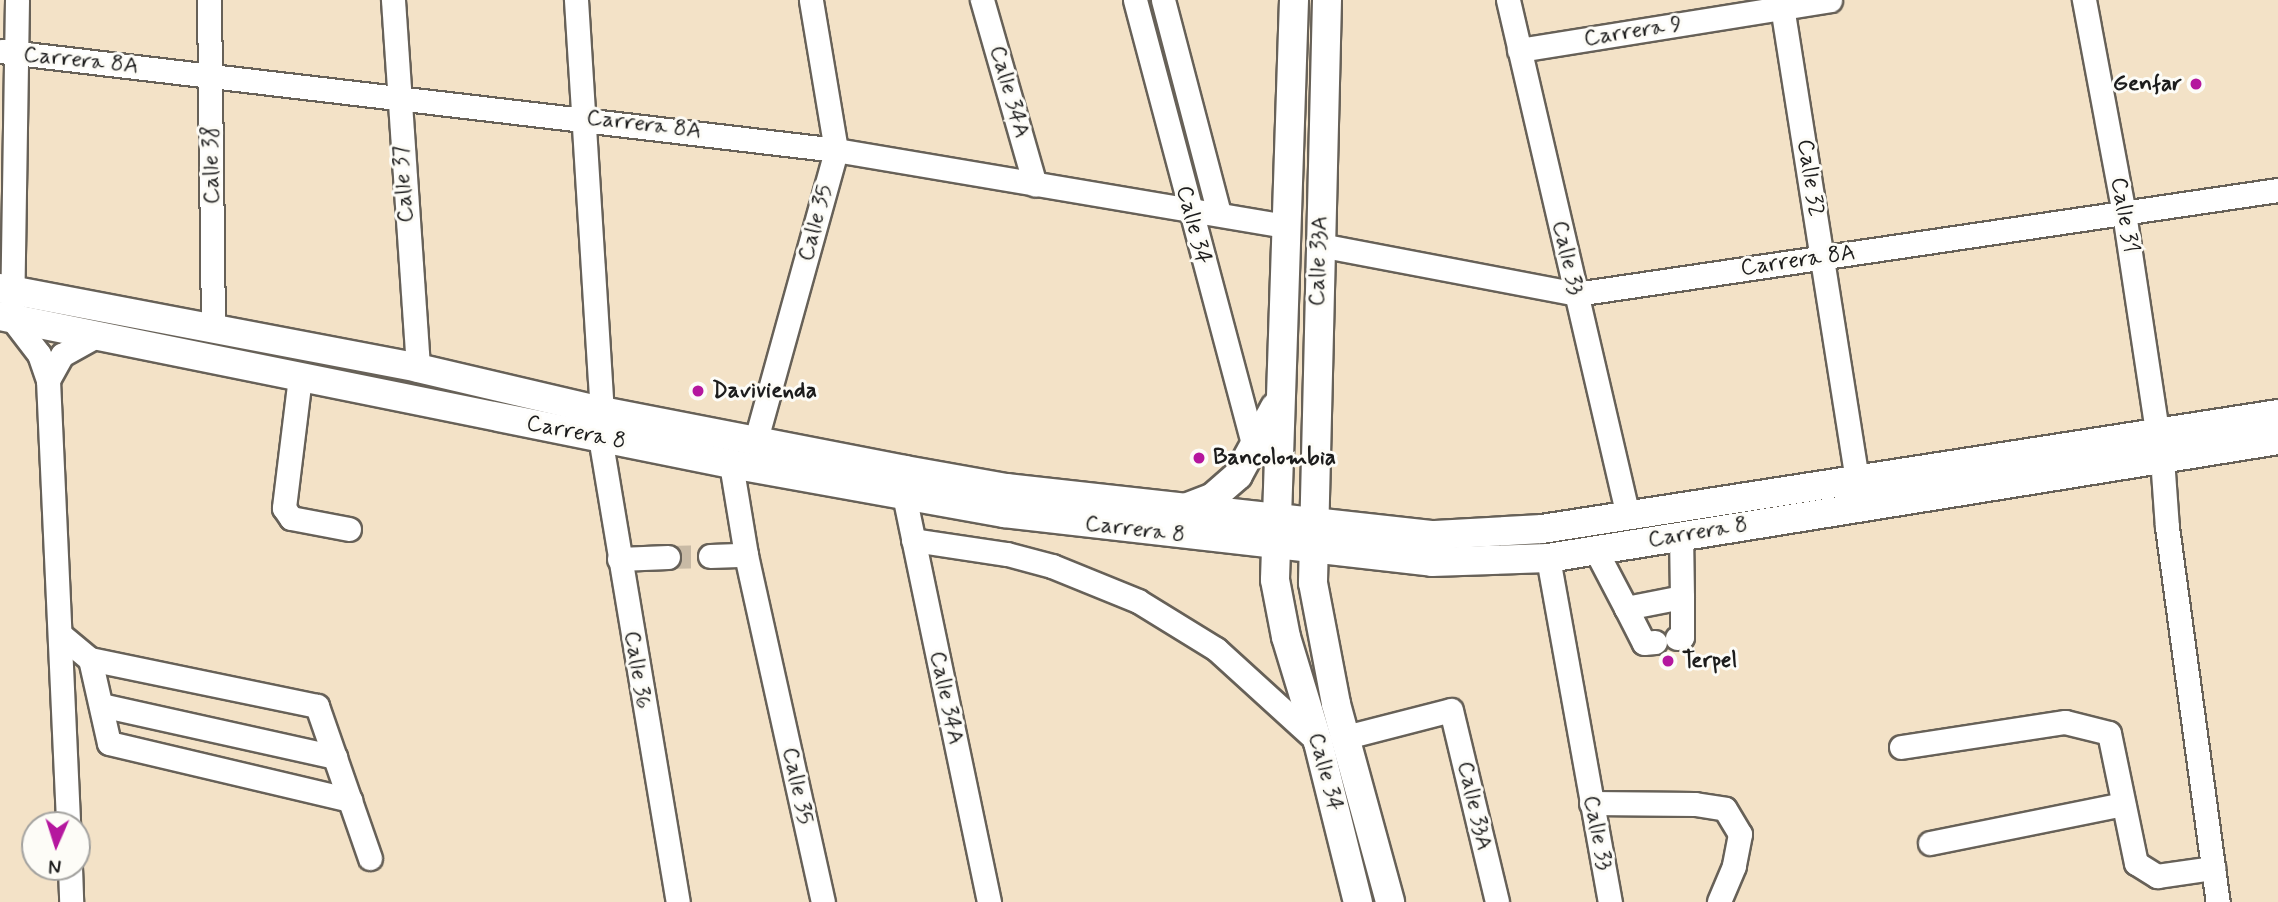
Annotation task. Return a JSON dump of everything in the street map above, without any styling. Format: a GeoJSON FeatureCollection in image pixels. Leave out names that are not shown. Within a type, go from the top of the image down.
{"type":"FeatureCollection","features":[{"type":"Feature","properties":{"kind":"main road","name":"Calle 33A"},"geometry":{"type":"LineString","coordinates":[[1293,521],[1280,394],[1294,0]]}},
{"type":"Feature","properties":{"kind":"main road","name":"Calle 33A"},"geometry":{"type":"LineString","coordinates":[[1293,521],[1320,245],[1327,0]]}},
{"type":"Feature","properties":{"kind":"main road","name":"Carrera 8"},"geometry":{"type":"LineString","coordinates":[[6,290],[418,368],[731,464],[1004,513],[1312,551],[1478,563],[1548,558],[1681,536],[2160,445],[2278,414]]}},
{"type":"Feature","properties":{"kind":"main road"},"geometry":{"type":"LineString","coordinates":[[1281,310],[1293,342],[1293,521]]}},
{"type":"Feature","properties":{"kind":"main road","name":"Carrera 8"},"geometry":{"type":"LineString","coordinates":[[6,318],[300,377],[601,424],[755,443],[1006,488],[1293,521],[1476,534],[1629,516],[1857,481],[2160,445],[2278,440]]}},
{"type":"Feature","properties":{"kind":"main road"},"geometry":{"type":"LineString","coordinates":[[1182,509],[1226,487],[1255,450],[1280,394]]}},
{"type":"Feature","properties":{"kind":"main road","name":"Calle 34"},"geometry":{"type":"LineString","coordinates":[[1358,902],[1318,742],[1286,637],[1275,580],[1277,547],[1293,521],[1312,551],[1319,617],[1346,737],[1390,902]]}},
{"type":"Feature","properties":{"kind":"street"},"geometry":{"type":"LineString","coordinates":[[17,0],[8,53],[6,318],[39,354],[48,380],[67,811]]}},
{"type":"Feature","properties":{"kind":"street","name":"Calle 38"},"geometry":{"type":"LineString","coordinates":[[209,0],[213,329]]}},
{"type":"Feature","properties":{"kind":"street","name":"Calle 37"},"geometry":{"type":"LineString","coordinates":[[393,0],[397,100],[418,368]]}},
{"type":"Feature","properties":{"kind":"street","name":"Calle 36"},"geometry":{"type":"LineString","coordinates":[[576,0],[601,424],[619,559],[677,902]]}},
{"type":"Feature","properties":{"kind":"street","name":"Calle 35"},"geometry":{"type":"LineString","coordinates":[[755,443],[836,150],[811,0]]}},
{"type":"Feature","properties":{"kind":"street","name":"Calle 34A"},"geometry":{"type":"LineString","coordinates":[[982,0],[1035,185]]}},
{"type":"Feature","properties":{"kind":"street","name":"Calle 34"},"geometry":{"type":"LineString","coordinates":[[1135,0],[1187,208],[1255,450]]}},
{"type":"Feature","properties":{"kind":"street","name":"Calle 34"},"geometry":{"type":"LineString","coordinates":[[1163,0],[1219,214]]}},
{"type":"Feature","properties":{"kind":"street","name":"Calle 33"},"geometry":{"type":"LineString","coordinates":[[1508,0],[1629,516]]}},
{"type":"Feature","properties":{"kind":"street","name":"Carrera 9"},"geometry":{"type":"LineString","coordinates":[[1519,50],[1782,4],[1830,0]]}},
{"type":"Feature","properties":{"kind":"street","name":"Calle 31"},"geometry":{"type":"LineString","coordinates":[[2084,0],[2124,213],[2160,445],[2167,527],[2218,902]]}},
{"type":"Feature","properties":{"kind":"street","name":"Calle 32"},"geometry":{"type":"LineString","coordinates":[[1782,4],[1857,481]]}},
{"type":"Feature","properties":{"kind":"street","name":"Carrera 8A"},"geometry":{"type":"LineString","coordinates":[[8,53],[211,75],[397,100],[585,118],[836,150],[1284,226]]}},
{"type":"Feature","properties":{"kind":"street","name":"Carrera 8A"},"geometry":{"type":"LineString","coordinates":[[1320,245],[1576,294],[2278,190]]}},
{"type":"Feature","properties":{"kind":"street"},"geometry":{"type":"LineString","coordinates":[[48,380],[62,355],[94,337]]}},
{"type":"Feature","properties":{"kind":"street"},"geometry":{"type":"LineString","coordinates":[[300,377],[284,508],[291,518],[349,529]]}},
{"type":"Feature","properties":{"kind":"street","name":"Calle 35"},"geometry":{"type":"LineString","coordinates":[[731,464],[746,555],[823,902]]}},
{"type":"Feature","properties":{"kind":"street","name":"Calle 34A"},"geometry":{"type":"LineString","coordinates":[[904,495],[989,902]]}},
{"type":"Feature","properties":{"kind":"street"},"geometry":{"type":"LineString","coordinates":[[1595,549],[1644,643],[1666,640],[1682,637],[1681,536]]}},
{"type":"Feature","properties":{"kind":"street"},"geometry":{"type":"LineString","coordinates":[[913,540],[1018,557],[1138,601],[1216,649],[1270,694],[1318,742]]}},
{"type":"Feature","properties":{"kind":"street"},"geometry":{"type":"LineString","coordinates":[[710,556],[746,555]]}},
{"type":"Feature","properties":{"kind":"street"},"geometry":{"type":"LineString","coordinates":[[619,559],[668,557]]}},
{"type":"Feature","properties":{"kind":"street","name":"Calle 33"},"geometry":{"type":"LineString","coordinates":[[1548,558],[1610,902]]}},
{"type":"Feature","properties":{"kind":"street"},"geometry":{"type":"LineString","coordinates":[[1626,608],[1682,597]]}},
{"type":"Feature","properties":{"kind":"street"},"geometry":{"type":"LineString","coordinates":[[61,635],[90,659],[317,706],[370,858]]}},
{"type":"Feature","properties":{"kind":"street"},"geometry":{"type":"LineString","coordinates":[[90,659],[109,743],[350,800]]}},
{"type":"Feature","properties":{"kind":"street"},"geometry":{"type":"LineString","coordinates":[[101,705],[335,757]]}},
{"type":"Feature","properties":{"kind":"street","name":"Calle 33A"},"geometry":{"type":"LineString","coordinates":[[1346,737],[1451,710],[1496,902]]}},
{"type":"Feature","properties":{"kind":"street"},"geometry":{"type":"LineString","coordinates":[[1901,747],[2065,722],[2109,733],[2136,863],[2157,876],[2213,868]]}},
{"type":"Feature","properties":{"kind":"street"},"geometry":{"type":"LineString","coordinates":[[1591,803],[1695,804],[1725,809],[1740,834],[1734,866],[1719,902]]}},
{"type":"Feature","properties":{"kind":"street"},"geometry":{"type":"LineString","coordinates":[[1930,843],[2123,804]]}},
{"type":"Feature","properties":{"kind":"street"},"geometry":{"type":"LineString","coordinates":[[70,881],[71,902]]}},
{"type":"Feature","properties":{"kind":"tunnel"},"geometry":{"type":"LineString","coordinates":[[668,557],[710,556]]}},
{"type":"Feature","properties":{"kind":"place","name":"Genfar"},"geometry":{"type":"Point","coordinates":[2196,84]}},
{"type":"Feature","properties":{"kind":"place","name":"Davivienda"},"geometry":{"type":"Point","coordinates":[698,391]}},
{"type":"Feature","properties":{"kind":"place","name":"Bancolombia"},"geometry":{"type":"Point","coordinates":[1199,458]}},
{"type":"Feature","properties":{"kind":"place","name":"Terpel"},"geometry":{"type":"Point","coordinates":[1668,661]}}]}
